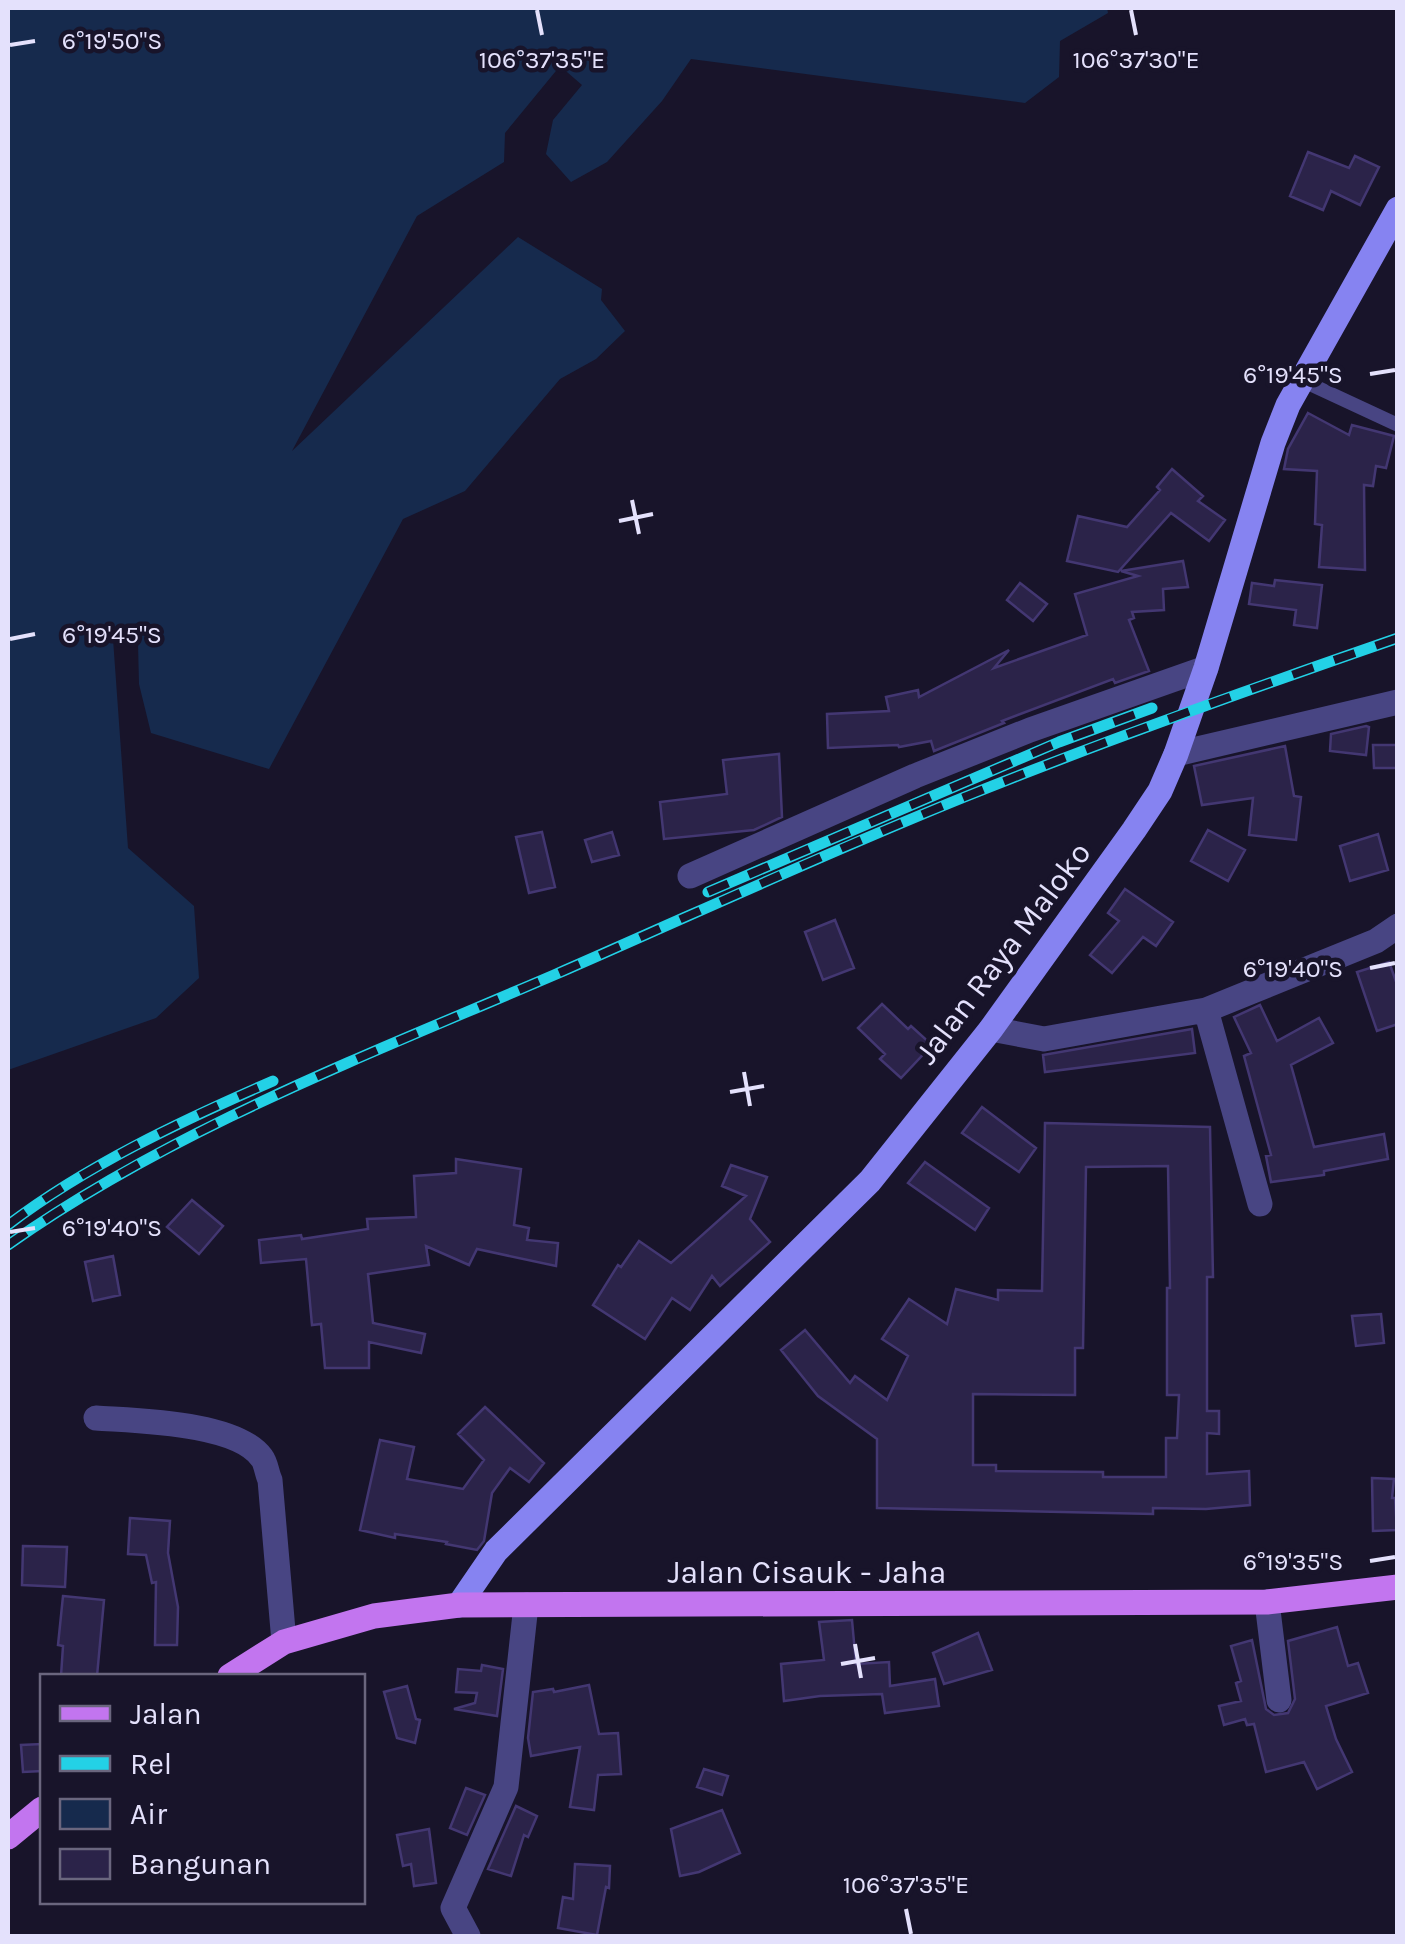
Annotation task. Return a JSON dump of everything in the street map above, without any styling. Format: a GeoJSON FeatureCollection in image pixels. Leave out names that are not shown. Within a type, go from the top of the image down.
{"type":"FeatureCollection","features":[{"type":"Feature","properties":{"kind":"main road","name":"Jalan Cisauk - Jaha"},"geometry":{"type":"LineString","coordinates":[[233,1674],[284,1642],[374,1616],[458,1605],[1267,1602],[1398,1586]]}},
{"type":"Feature","properties":{"kind":"main road"},"geometry":{"type":"LineString","coordinates":[[8,1837],[40,1811]]}},
{"type":"Feature","properties":{"kind":"street","name":"Jalan Raya Maloko"},"geometry":{"type":"LineString","coordinates":[[458,1605],[496,1551],[870,1181],[991,1029],[1134,830],[1160,791],[1176,754],[1206,668],[1273,443],[1299,379],[1398,209]]}},
{"type":"Feature","properties":{"kind":"street"},"geometry":{"type":"LineString","coordinates":[[690,876],[915,776],[1030,730],[1206,668]]}},
{"type":"Feature","properties":{"kind":"street"},"geometry":{"type":"LineString","coordinates":[[1176,754],[1398,702]]}},
{"type":"Feature","properties":{"kind":"street"},"geometry":{"type":"LineString","coordinates":[[991,1029],[1044,1039],[1206,1010],[1376,941],[1398,926]]}},
{"type":"Feature","properties":{"kind":"street"},"geometry":{"type":"LineString","coordinates":[[1206,1010],[1260,1204]]}},
{"type":"Feature","properties":{"kind":"street"},"geometry":{"type":"LineString","coordinates":[[96,1418],[198,1426],[242,1443],[262,1457],[270,1480],[284,1642]]}},
{"type":"Feature","properties":{"kind":"street"},"geometry":{"type":"LineString","coordinates":[[1267,1602],[1280,1700]]}},
{"type":"Feature","properties":{"kind":"street"},"geometry":{"type":"LineString","coordinates":[[468,1936],[453,1908],[506,1787],[526,1606]]}},
{"type":"Feature","properties":{"kind":"lane"},"geometry":{"type":"LineString","coordinates":[[1299,379],[1398,425]]}},
{"type":"Feature","properties":{"kind":"water"},"geometry":{"type":"Polygon","coordinates":[[[8,8],[1107,8],[1108,13],[1060,41],[1059,77],[1025,103],[691,59],[662,101],[607,162],[571,182],[546,154],[553,120],[582,85],[560,66],[505,133],[504,162],[417,216],[292,451],[518,237],[602,289],[601,300],[625,331],[596,359],[560,379],[465,491],[403,519],[269,769],[151,733],[139,684],[138,643],[113,639],[128,848],[194,906],[199,978],[156,1018],[8,1070],[8,8]]]}},
{"type":"Feature","properties":{"kind":"building"},"geometry":{"type":"Polygon","coordinates":[[[1308,152],[1349,168],[1355,156],[1379,167],[1360,205],[1331,191],[1323,210],[1290,196],[1308,152]]]}},
{"type":"Feature","properties":{"kind":"building"},"geometry":{"type":"Polygon","coordinates":[[[1308,413],[1349,435],[1352,425],[1394,436],[1386,468],[1376,466],[1373,486],[1364,485],[1365,570],[1319,567],[1322,525],[1315,524],[1317,471],[1284,469],[1288,449],[1308,413]]]}},
{"type":"Feature","properties":{"kind":"building"},"geometry":{"type":"Polygon","coordinates":[[[1172,469],[1203,496],[1198,501],[1225,520],[1209,541],[1171,513],[1118,572],[1067,561],[1078,516],[1127,527],[1160,490],[1157,487],[1172,469]]]}},
{"type":"Feature","properties":{"kind":"building"},"geometry":{"type":"Polygon","coordinates":[[[1183,561],[1188,587],[1163,589],[1164,610],[1132,612],[1134,618],[1129,620],[1149,671],[1115,683],[1113,679],[934,751],[931,741],[899,747],[828,748],[827,714],[889,711],[886,697],[918,690],[919,697],[1009,650],[994,668],[1087,635],[1075,594],[1138,576],[1121,571],[1183,561]]]}},
{"type":"Feature","properties":{"kind":"building"},"geometry":{"type":"Polygon","coordinates":[[[1275,580],[1322,585],[1317,628],[1294,625],[1296,610],[1249,604],[1252,583],[1274,586],[1275,580]]]}},
{"type":"Feature","properties":{"kind":"building"},"geometry":{"type":"Polygon","coordinates":[[[1020,583],[1047,604],[1033,621],[1007,600],[1020,583]]]}},
{"type":"Feature","properties":{"kind":"building"},"geometry":{"type":"Polygon","coordinates":[[[1366,726],[1366,755],[1330,751],[1331,734],[1366,726]]]}},
{"type":"Feature","properties":{"kind":"building"},"geometry":{"type":"Polygon","coordinates":[[[1373,745],[1398,745],[1398,768],[1374,768],[1373,745]]]}},
{"type":"Feature","properties":{"kind":"building"},"geometry":{"type":"Polygon","coordinates":[[[1285,746],[1294,796],[1301,797],[1296,840],[1249,835],[1253,798],[1202,805],[1194,766],[1285,746]]]}},
{"type":"Feature","properties":{"kind":"building"},"geometry":{"type":"Polygon","coordinates":[[[779,754],[782,817],[754,830],[664,839],[660,802],[727,794],[723,760],[779,754]]]}},
{"type":"Feature","properties":{"kind":"building"},"geometry":{"type":"Polygon","coordinates":[[[1208,830],[1245,850],[1228,881],[1191,861],[1208,830]]]}},
{"type":"Feature","properties":{"kind":"building"},"geometry":{"type":"Polygon","coordinates":[[[542,832],[555,887],[529,893],[516,837],[542,832]]]}},
{"type":"Feature","properties":{"kind":"building"},"geometry":{"type":"Polygon","coordinates":[[[612,832],[619,855],[592,862],[585,840],[612,832]]]}},
{"type":"Feature","properties":{"kind":"building"},"geometry":{"type":"Polygon","coordinates":[[[1378,834],[1388,870],[1350,881],[1340,846],[1378,834]]]}},
{"type":"Feature","properties":{"kind":"building"},"geometry":{"type":"Polygon","coordinates":[[[1125,889],[1173,922],[1156,946],[1143,937],[1112,973],[1090,955],[1119,921],[1108,913],[1125,889]]]}},
{"type":"Feature","properties":{"kind":"building"},"geometry":{"type":"Polygon","coordinates":[[[835,920],[854,968],[823,980],[805,932],[835,920]]]}},
{"type":"Feature","properties":{"kind":"building"},"geometry":{"type":"Polygon","coordinates":[[[1389,962],[1398,987],[1398,1024],[1377,1031],[1357,972],[1389,962]]]}},
{"type":"Feature","properties":{"kind":"building"},"geometry":{"type":"Polygon","coordinates":[[[882,1004],[932,1045],[901,1078],[880,1059],[885,1054],[858,1028],[882,1004]]]}},
{"type":"Feature","properties":{"kind":"building"},"geometry":{"type":"Polygon","coordinates":[[[1260,1005],[1277,1041],[1319,1018],[1333,1043],[1291,1065],[1314,1147],[1384,1134],[1388,1159],[1324,1171],[1324,1175],[1271,1182],[1266,1156],[1271,1155],[1244,1056],[1251,1053],[1234,1017],[1260,1005]]]}},
{"type":"Feature","properties":{"kind":"building"},"geometry":{"type":"Polygon","coordinates":[[[1192,1029],[1195,1053],[1045,1072],[1043,1055],[1192,1029]]]}},
{"type":"Feature","properties":{"kind":"building"},"geometry":{"type":"Polygon","coordinates":[[[982,1107],[1036,1148],[1019,1172],[962,1133],[982,1107]]]}},
{"type":"Feature","properties":{"kind":"building"},"geometry":{"type":"Polygon","coordinates":[[[1045,1123],[1210,1127],[1213,1277],[1207,1277],[1207,1411],[1219,1411],[1219,1434],[1207,1433],[1207,1474],[1249,1471],[1250,1505],[1153,1508],[1153,1514],[877,1508],[877,1439],[818,1396],[781,1350],[805,1330],[850,1383],[855,1376],[887,1400],[908,1356],[882,1339],[909,1299],[947,1324],[956,1289],[998,1300],[998,1290],[1042,1291],[1045,1123]],[[1168,1166],[1086,1167],[1083,1348],[1075,1348],[1075,1395],[973,1394],[973,1465],[996,1465],[996,1471],[1166,1477],[1166,1438],[1177,1438],[1179,1395],[1167,1395],[1168,1166]]]}},
{"type":"Feature","properties":{"kind":"building"},"geometry":{"type":"Polygon","coordinates":[[[456,1159],[521,1169],[514,1225],[529,1228],[527,1240],[558,1243],[556,1266],[477,1249],[469,1265],[426,1246],[429,1265],[368,1274],[373,1323],[425,1334],[421,1353],[369,1342],[369,1368],[325,1368],[321,1324],[312,1325],[306,1259],[261,1263],[259,1240],[301,1235],[302,1239],[368,1229],[367,1219],[416,1217],[414,1176],[456,1173],[456,1159]]]}},
{"type":"Feature","properties":{"kind":"building"},"geometry":{"type":"Polygon","coordinates":[[[925,1162],[989,1208],[975,1230],[908,1183],[925,1162]]]}},
{"type":"Feature","properties":{"kind":"building"},"geometry":{"type":"Polygon","coordinates":[[[731,1165],[767,1177],[750,1219],[770,1242],[720,1286],[712,1276],[690,1310],[672,1298],[645,1339],[593,1305],[618,1265],[621,1267],[639,1241],[671,1263],[746,1196],[722,1186],[731,1165]]]}},
{"type":"Feature","properties":{"kind":"building"},"geometry":{"type":"Polygon","coordinates":[[[192,1200],[223,1226],[199,1254],[167,1227],[192,1200]]]}},
{"type":"Feature","properties":{"kind":"building"},"geometry":{"type":"Polygon","coordinates":[[[113,1256],[120,1295],[93,1301],[85,1262],[113,1256]]]}},
{"type":"Feature","properties":{"kind":"building"},"geometry":{"type":"Polygon","coordinates":[[[1381,1314],[1384,1343],[1356,1346],[1352,1316],[1381,1314]]]}},
{"type":"Feature","properties":{"kind":"building"},"geometry":{"type":"Polygon","coordinates":[[[485,1407],[544,1463],[529,1482],[510,1468],[492,1493],[484,1541],[477,1550],[360,1530],[380,1440],[414,1447],[407,1479],[463,1489],[484,1460],[458,1434],[485,1407]]]}},
{"type":"Feature","properties":{"kind":"building"},"geometry":{"type":"Polygon","coordinates":[[[1372,1478],[1394,1479],[1392,1498],[1397,1530],[1373,1531],[1372,1478]]]}},
{"type":"Feature","properties":{"kind":"building"},"geometry":{"type":"Polygon","coordinates":[[[130,1518],[170,1521],[168,1553],[178,1607],[177,1645],[155,1645],[156,1582],[152,1583],[146,1555],[128,1554],[130,1518]]]}},
{"type":"Feature","properties":{"kind":"building"},"geometry":{"type":"Polygon","coordinates":[[[23,1546],[67,1547],[65,1587],[22,1585],[23,1546]]]}},
{"type":"Feature","properties":{"kind":"building"},"geometry":{"type":"Polygon","coordinates":[[[63,1596],[104,1600],[97,1674],[61,1674],[63,1646],[58,1645],[63,1596]]]}},
{"type":"Feature","properties":{"kind":"building"},"geometry":{"type":"Polygon","coordinates":[[[852,1620],[856,1664],[889,1662],[890,1686],[935,1679],[939,1706],[885,1713],[882,1694],[784,1701],[781,1664],[824,1660],[819,1622],[852,1620]]]}},
{"type":"Feature","properties":{"kind":"building"},"geometry":{"type":"Polygon","coordinates":[[[1337,1627],[1348,1666],[1358,1663],[1368,1693],[1326,1706],[1352,1772],[1317,1789],[1304,1762],[1266,1772],[1254,1724],[1247,1725],[1245,1719],[1224,1725],[1219,1706],[1241,1701],[1236,1683],[1241,1681],[1231,1646],[1252,1640],[1266,1709],[1274,1715],[1288,1713],[1295,1699],[1288,1641],[1337,1627]]]}},
{"type":"Feature","properties":{"kind":"building"},"geometry":{"type":"Polygon","coordinates":[[[978,1633],[992,1670],[944,1684],[933,1653],[978,1633]]]}},
{"type":"Feature","properties":{"kind":"building"},"geometry":{"type":"Polygon","coordinates":[[[482,1665],[503,1669],[497,1716],[454,1709],[475,1703],[477,1693],[456,1692],[458,1669],[481,1671],[482,1665]]]}},
{"type":"Feature","properties":{"kind":"building"},"geometry":{"type":"Polygon","coordinates":[[[589,1685],[599,1734],[618,1733],[621,1774],[598,1775],[594,1810],[570,1807],[580,1747],[531,1756],[528,1738],[533,1692],[589,1685]]]}},
{"type":"Feature","properties":{"kind":"building"},"geometry":{"type":"Polygon","coordinates":[[[407,1686],[416,1719],[420,1720],[415,1743],[397,1738],[384,1692],[407,1686]]]}},
{"type":"Feature","properties":{"kind":"building"},"geometry":{"type":"Polygon","coordinates":[[[40,1744],[40,1771],[23,1772],[21,1745],[40,1744]]]}},
{"type":"Feature","properties":{"kind":"building"},"geometry":{"type":"Polygon","coordinates":[[[704,1769],[728,1776],[722,1795],[697,1787],[704,1769]]]}},
{"type":"Feature","properties":{"kind":"building"},"geometry":{"type":"Polygon","coordinates":[[[466,1788],[485,1795],[467,1835],[450,1828],[466,1788]]]}},
{"type":"Feature","properties":{"kind":"building"},"geometry":{"type":"Polygon","coordinates":[[[516,1806],[537,1816],[528,1837],[524,1835],[511,1876],[488,1869],[516,1806]]]}},
{"type":"Feature","properties":{"kind":"building"},"geometry":{"type":"Polygon","coordinates":[[[722,1810],[740,1853],[699,1872],[680,1876],[671,1829],[722,1810]]]}},
{"type":"Feature","properties":{"kind":"building"},"geometry":{"type":"Polygon","coordinates":[[[429,1829],[436,1883],[414,1886],[411,1864],[403,1866],[397,1835],[429,1829]]]}},
{"type":"Feature","properties":{"kind":"building"},"geometry":{"type":"Polygon","coordinates":[[[575,1864],[610,1866],[609,1888],[606,1887],[597,1935],[558,1928],[563,1897],[573,1899],[575,1864]]]}},
{"type":"Feature","properties":{"kind":"railway"},"geometry":{"type":"LineString","coordinates":[[8,1245],[137,1165],[343,1065],[967,796],[1181,714],[1398,638]]}},
{"type":"Feature","properties":{"kind":"railway"},"geometry":{"type":"LineString","coordinates":[[708,892],[1059,742],[1152,708]]}},
{"type":"Feature","properties":{"kind":"railway"},"geometry":{"type":"LineString","coordinates":[[8,1225],[70,1183],[136,1146],[273,1081]]}}]}
